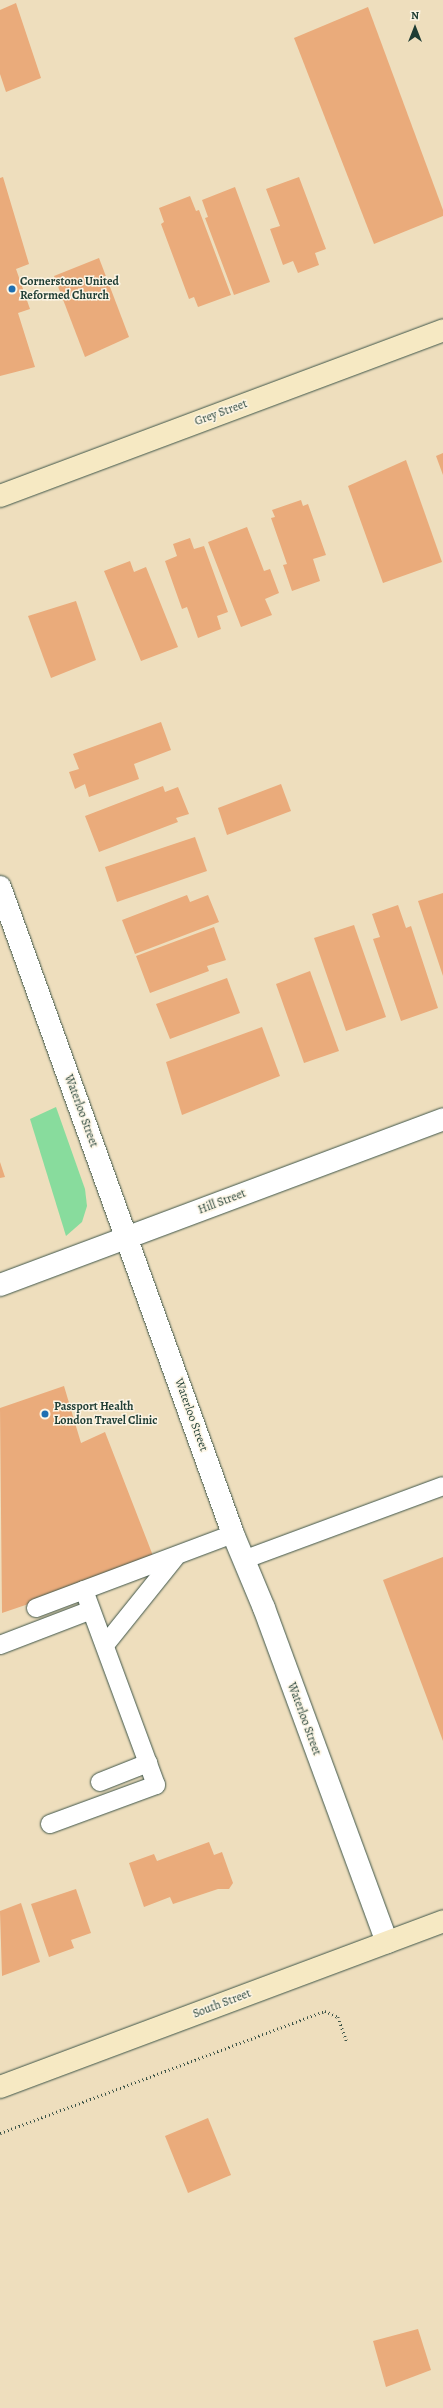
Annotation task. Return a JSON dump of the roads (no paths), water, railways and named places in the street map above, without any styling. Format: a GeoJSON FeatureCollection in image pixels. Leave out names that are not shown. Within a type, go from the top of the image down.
{"type":"FeatureCollection","features":[{"type":"Feature","properties":{"kind":"street","name":"Grey Street"},"geometry":{"type":"LineString","coordinates":[[0,496],[443,330]]}},
{"type":"Feature","properties":{"kind":"street","name":"Waterloo Street"},"geometry":{"type":"LineString","coordinates":[[0,887],[234,1534]]}},
{"type":"Feature","properties":{"kind":"street","name":"Hill Street"},"geometry":{"type":"LineString","coordinates":[[0,1285],[443,1119]]}},
{"type":"Feature","properties":{"kind":"street","name":"Waterloo Street"},"geometry":{"type":"LineString","coordinates":[[243,1560],[264,1608],[387,1942]]}},
{"type":"Feature","properties":{"kind":"street","name":"South Street"},"geometry":{"type":"LineString","coordinates":[[0,2087],[443,1921]]}},
{"type":"Feature","properties":{"kind":"lane"},"geometry":{"type":"LineString","coordinates":[[36,1608],[175,1558],[234,1534],[243,1560],[443,1486]]}},
{"type":"Feature","properties":{"kind":"lane"},"geometry":{"type":"LineString","coordinates":[[105,1645],[175,1558]]}},
{"type":"Feature","properties":{"kind":"lane"},"geometry":{"type":"LineString","coordinates":[[50,1824],[156,1785],[84,1590]]}},
{"type":"Feature","properties":{"kind":"lane"},"geometry":{"type":"LineString","coordinates":[[0,1645],[91,1610]]}},
{"type":"Feature","properties":{"kind":"lane"},"geometry":{"type":"LineString","coordinates":[[100,1782],[148,1763]]}},
{"type":"Feature","properties":{"kind":"place","name":"Cornerstone United Reformed Church"},"geometry":{"type":"Point","coordinates":[12,289]}},
{"type":"Feature","properties":{"kind":"place","name":"Passport Health London Travel Clinic"},"geometry":{"type":"Point","coordinates":[45,1414]}}]}
